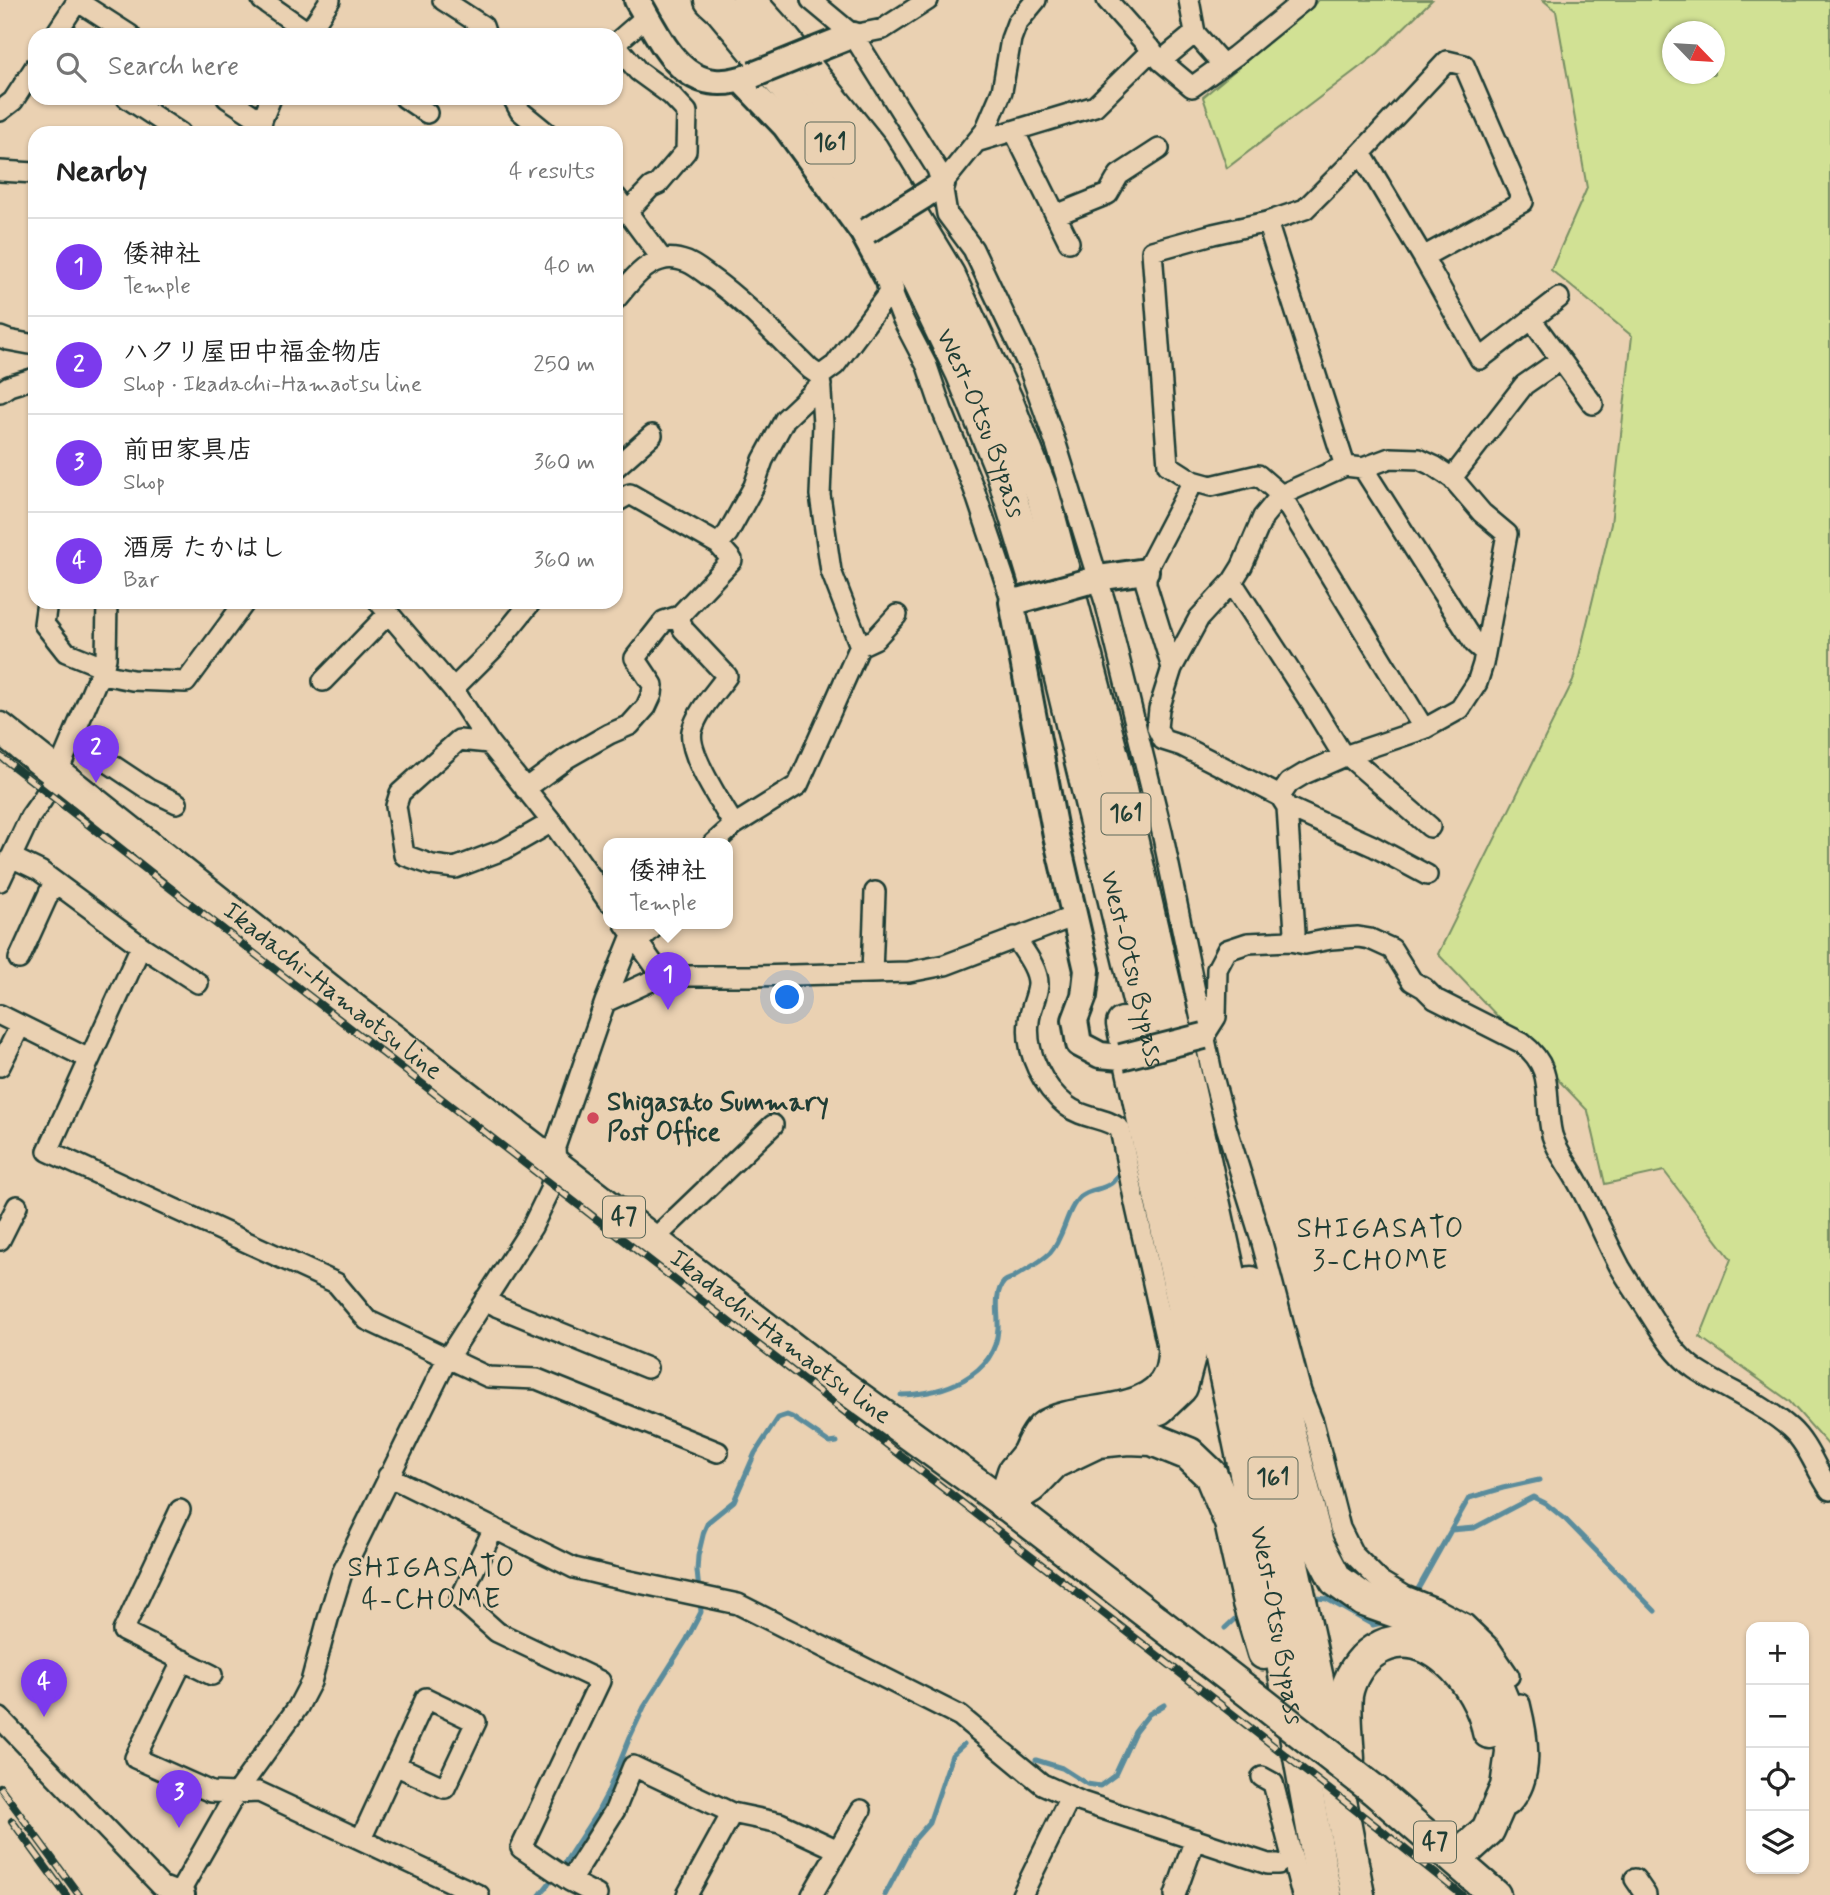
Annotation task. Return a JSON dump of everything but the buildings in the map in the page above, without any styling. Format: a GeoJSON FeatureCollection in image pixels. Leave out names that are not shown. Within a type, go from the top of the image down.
{"type":"FeatureCollection","features":[{"type":"Feature","properties":{"kind":"highway","name":"West-Otsu Bypass"},"geometry":{"type":"LineString","coordinates":[[711,0],[786,87],[850,169],[920,285],[962,372],[1002,470],[1046,616],[1216,1329],[1266,1569],[1325,1895]]}},
{"type":"Feature","properties":{"kind":"highway","name":"West-Otsu Bypass"},"geometry":{"type":"LineString","coordinates":[[748,0],[783,39],[872,150],[948,275],[1006,400],[1043,495],[1113,759],[1199,1136],[1317,1679],[1358,1895]]}},
{"type":"Feature","properties":{"kind":"highway"},"geometry":{"type":"LineString","coordinates":[[1004,1503],[1014,1472],[1032,1450],[1060,1435],[1159,1408],[1181,1387],[1190,1353],[1184,1306],[1107,942],[1083,843],[1081,761]]}},
{"type":"Feature","properties":{"kind":"highway"},"geometry":{"type":"LineString","coordinates":[[1199,1136],[1254,1292],[1317,1544],[1336,1580],[1364,1600],[1432,1624],[1464,1644],[1492,1676],[1509,1717],[1512,1752],[1507,1787],[1488,1830],[1455,1859]]}},
{"type":"Feature","properties":{"kind":"highway"},"geometry":{"type":"LineString","coordinates":[[1004,1503],[1031,1486],[1055,1462],[1098,1441],[1152,1439],[1189,1454],[1211,1475],[1231,1523],[1249,1603],[1325,1895]]}},
{"type":"Feature","properties":{"kind":"highway"},"geometry":{"type":"LineString","coordinates":[[1350,1850],[1346,1694],[1354,1673],[1367,1656],[1384,1644],[1402,1640],[1423,1644],[1442,1655],[1477,1695],[1487,1722],[1492,1748],[1491,1774],[1483,1803],[1455,1859]]}},
{"type":"Feature","properties":{"kind":"main road","name":"Ikadachi-Hamaotsu line"},"geometry":{"type":"LineString","coordinates":[[0,728],[337,997],[822,1371],[1004,1503],[1255,1697],[1374,1790],[1495,1895]]}},
{"type":"Feature","properties":{"kind":"street"},"geometry":{"type":"LineString","coordinates":[[59,28],[77,0],[119,28]]}},
{"type":"Feature","properties":{"kind":"street"},"geometry":{"type":"LineString","coordinates":[[262,0],[301,28]]}},
{"type":"Feature","properties":{"kind":"street"},"geometry":{"type":"LineString","coordinates":[[313,28],[330,0]]}},
{"type":"Feature","properties":{"kind":"street"},"geometry":{"type":"LineString","coordinates":[[443,0],[484,28]]}},
{"type":"Feature","properties":{"kind":"street"},"geometry":{"type":"LineString","coordinates":[[811,0],[853,35],[937,169],[932,191],[973,249],[1028,365],[1056,444],[1149,780],[1212,1073],[1261,1239],[1301,1392],[1313,1422],[1340,1528],[1353,1554],[1380,1581],[1435,1608],[1474,1632],[1490,1648],[1509,1676],[1520,1704],[1528,1739],[1527,1766],[1518,1797],[1494,1820]]}},
{"type":"Feature","properties":{"kind":"street"},"geometry":{"type":"LineString","coordinates":[[623,34],[642,8],[666,51],[684,70],[700,79],[727,83],[747,78],[853,35],[883,29],[928,0]]}},
{"type":"Feature","properties":{"kind":"street"},"geometry":{"type":"LineString","coordinates":[[865,232],[932,191],[985,131],[1002,91],[1011,40],[1017,23],[1035,0]]}},
{"type":"Feature","properties":{"kind":"street"},"geometry":{"type":"LineString","coordinates":[[1107,0],[1157,55],[1192,87],[1223,65],[1295,3]]}},
{"type":"Feature","properties":{"kind":"street"},"geometry":{"type":"LineString","coordinates":[[1189,0],[1195,33],[1223,65]]}},
{"type":"Feature","properties":{"kind":"street"},"geometry":{"type":"LineString","coordinates":[[976,142],[1095,106],[1157,55],[1195,33]]}},
{"type":"Feature","properties":{"kind":"street"},"geometry":{"type":"LineString","coordinates":[[623,53],[638,71],[671,95],[687,112],[686,151],[658,184],[623,203]]}},
{"type":"Feature","properties":{"kind":"street"},"geometry":{"type":"LineString","coordinates":[[1423,257],[1523,202],[1464,65],[1447,61],[1305,209],[1267,222],[1213,233],[1152,251],[1168,465],[1193,481],[1212,486],[1258,475],[1281,495],[1424,729]]}},
{"type":"Feature","properties":{"kind":"street"},"geometry":{"type":"LineString","coordinates":[[0,111],[13,101],[28,77]]}},
{"type":"Feature","properties":{"kind":"street"},"geometry":{"type":"LineString","coordinates":[[747,78],[865,232],[889,281],[902,318],[927,366],[1017,601],[1056,836],[1087,970],[1084,996],[1074,1020],[1079,1044],[1100,1055],[1121,1057],[1204,1036],[1216,1017],[1217,969],[1227,950],[1248,943],[1305,944],[1358,937],[1370,939],[1392,949],[1412,981],[1435,999],[1499,1030],[1531,1050],[1548,1083],[1552,1135],[1562,1158],[1621,1269],[1662,1333],[1676,1353],[1694,1368],[1774,1415],[1792,1429],[1807,1449],[1830,1490]]}},
{"type":"Feature","properties":{"kind":"street"},"geometry":{"type":"LineString","coordinates":[[138,105],[169,126]]}},
{"type":"Feature","properties":{"kind":"street"},"geometry":{"type":"LineString","coordinates":[[235,105],[258,126]]}},
{"type":"Feature","properties":{"kind":"street"},"geometry":{"type":"LineString","coordinates":[[259,126],[268,105]]}},
{"type":"Feature","properties":{"kind":"street"},"geometry":{"type":"LineString","coordinates":[[415,105],[427,113]]}},
{"type":"Feature","properties":{"kind":"street"},"geometry":{"type":"LineString","coordinates":[[517,105],[538,126]]}},
{"type":"Feature","properties":{"kind":"street"},"geometry":{"type":"LineString","coordinates":[[1014,131],[1069,242]]}},
{"type":"Feature","properties":{"kind":"street"},"geometry":{"type":"LineString","coordinates":[[1056,215],[1108,194],[1119,175],[1159,149]]}},
{"type":"Feature","properties":{"kind":"street"},"geometry":{"type":"LineString","coordinates":[[1361,153],[1480,359],[1559,298]]}},
{"type":"Feature","properties":{"kind":"street"},"geometry":{"type":"LineString","coordinates":[[0,171],[28,173]]}},
{"type":"Feature","properties":{"kind":"street"},"geometry":{"type":"LineString","coordinates":[[623,205],[662,259]]}},
{"type":"Feature","properties":{"kind":"street"},"geometry":{"type":"LineString","coordinates":[[1267,222],[1354,467],[1474,643],[1485,653]]}},
{"type":"Feature","properties":{"kind":"street"},"geometry":{"type":"LineString","coordinates":[[623,291],[640,272],[662,259],[690,262],[744,304],[820,380],[823,424],[820,495],[831,571],[860,646]]}},
{"type":"Feature","properties":{"kind":"street"},"geometry":{"type":"LineString","coordinates":[[718,544],[728,533],[754,486],[763,460],[785,419],[835,365],[891,290]]}},
{"type":"Feature","properties":{"kind":"street"},"geometry":{"type":"LineString","coordinates":[[1531,319],[1593,404]]}},
{"type":"Feature","properties":{"kind":"street"},"geometry":{"type":"LineString","coordinates":[[0,337],[28,344]]}},
{"type":"Feature","properties":{"kind":"street"},"geometry":{"type":"LineString","coordinates":[[1452,478],[1524,385],[1560,360]]}},
{"type":"Feature","properties":{"kind":"street"},"geometry":{"type":"LineString","coordinates":[[0,392],[28,380]]}},
{"type":"Feature","properties":{"kind":"street"},"geometry":{"type":"LineString","coordinates":[[623,461],[652,435]]}},
{"type":"Feature","properties":{"kind":"street"},"geometry":{"type":"LineString","coordinates":[[1149,780],[1163,740],[1157,728],[1159,709],[1172,668],[1199,618],[1232,582],[1262,517],[1281,495],[1354,467],[1390,458],[1419,459],[1452,478],[1482,513],[1507,534],[1477,683],[1460,709],[1424,729],[1346,756],[1289,783],[1283,802],[1295,932],[1290,942]]}},
{"type":"Feature","properties":{"kind":"street"},"geometry":{"type":"LineString","coordinates":[[1172,668],[1146,584],[1146,571],[1193,481]]}},
{"type":"Feature","properties":{"kind":"street"},"geometry":{"type":"LineString","coordinates":[[526,789],[567,758],[631,725],[646,707],[653,685],[635,658],[664,621],[679,616],[732,560],[718,544],[623,493]]}},
{"type":"Feature","properties":{"kind":"street"},"geometry":{"type":"LineString","coordinates":[[1017,601],[1092,580],[1146,571]]}},
{"type":"Feature","properties":{"kind":"street"},"geometry":{"type":"LineString","coordinates":[[1232,582],[1346,756],[1430,827]]}},
{"type":"Feature","properties":{"kind":"street"},"geometry":{"type":"LineString","coordinates":[[46,609],[44,624],[66,652],[98,665],[102,674]]}},
{"type":"Feature","properties":{"kind":"street"},"geometry":{"type":"LineString","coordinates":[[0,881],[30,817],[57,774],[96,682],[102,674],[106,658],[107,609]]}},
{"type":"Feature","properties":{"kind":"street"},"geometry":{"type":"LineString","coordinates":[[102,674],[132,680],[186,682],[240,609]]}},
{"type":"Feature","properties":{"kind":"street"},"geometry":{"type":"LineString","coordinates":[[323,681],[382,609]]}},
{"type":"Feature","properties":{"kind":"street"},"geometry":{"type":"LineString","coordinates":[[386,609],[453,689],[489,743],[552,822],[603,894]]}},
{"type":"Feature","properties":{"kind":"street"},"geometry":{"type":"LineString","coordinates":[[453,689],[493,649],[525,609]]}},
{"type":"Feature","properties":{"kind":"street"},"geometry":{"type":"LineString","coordinates":[[720,838],[734,825],[798,785],[860,646],[875,639],[897,615]]}},
{"type":"Feature","properties":{"kind":"street"},"geometry":{"type":"LineString","coordinates":[[679,616],[683,629],[727,676],[701,711],[691,741],[734,825]]}},
{"type":"Feature","properties":{"kind":"street"},"geometry":{"type":"LineString","coordinates":[[489,743],[459,740],[400,793],[396,806],[404,855],[432,865],[455,868],[505,849],[552,822]]}},
{"type":"Feature","properties":{"kind":"street"},"geometry":{"type":"LineString","coordinates":[[1163,740],[1182,746],[1283,802],[1427,875]]}},
{"type":"Feature","properties":{"kind":"street"},"geometry":{"type":"LineString","coordinates":[[72,742],[79,743],[148,789],[177,803]]}},
{"type":"Feature","properties":{"kind":"street"},"geometry":{"type":"LineString","coordinates":[[11,857],[40,871],[141,946],[198,983]]}},
{"type":"Feature","properties":{"kind":"street"},"geometry":{"type":"LineString","coordinates":[[19,959],[54,881]]}},
{"type":"Feature","properties":{"kind":"street"},"geometry":{"type":"LineString","coordinates":[[872,973],[875,892]]}},
{"type":"Feature","properties":{"kind":"street"},"geometry":{"type":"LineString","coordinates":[[605,1002],[662,976],[909,972],[945,965],[1075,916]]}},
{"type":"Feature","properties":{"kind":"street"},"geometry":{"type":"LineString","coordinates":[[632,934],[662,976]]}},
{"type":"Feature","properties":{"kind":"street"},"geometry":{"type":"LineString","coordinates":[[2,1725],[161,1886],[179,1894],[236,1794],[298,1707],[311,1682],[342,1573],[388,1476],[447,1359],[532,1227],[553,1184],[555,1147],[605,1002],[632,934]]}},
{"type":"Feature","properties":{"kind":"street"},"geometry":{"type":"LineString","coordinates":[[1014,1472],[1039,1423],[1062,1412],[1117,1403],[1149,1392],[1164,1373],[1168,1350],[1120,1129],[1113,1123],[1077,1113],[1055,1095],[1039,1071],[1033,1058],[1028,1024],[1038,984],[1035,971],[1015,937]]}},
{"type":"Feature","properties":{"kind":"street"},"geometry":{"type":"LineString","coordinates":[[141,946],[48,1151],[336,1283],[367,1320],[447,1359],[488,1377],[537,1379],[718,1452]]}},
{"type":"Feature","properties":{"kind":"street"},"geometry":{"type":"LineString","coordinates":[[0,1015],[89,1059]]}},
{"type":"Feature","properties":{"kind":"street"},"geometry":{"type":"LineString","coordinates":[[0,1066],[20,1026]]}},
{"type":"Feature","properties":{"kind":"street"},"geometry":{"type":"LineString","coordinates":[[653,1240],[772,1125]]}},
{"type":"Feature","properties":{"kind":"street"},"geometry":{"type":"LineString","coordinates":[[0,1240],[17,1206]]}},
{"type":"Feature","properties":{"kind":"street"},"geometry":{"type":"LineString","coordinates":[[485,1299],[498,1307],[646,1368]]}},
{"type":"Feature","properties":{"kind":"street"},"geometry":{"type":"LineString","coordinates":[[388,1476],[574,1568],[738,1604],[960,1716],[1042,1784],[1070,1797],[1268,1864],[1284,1867],[1290,1895]]}},
{"type":"Feature","properties":{"kind":"street"},"geometry":{"type":"LineString","coordinates":[[180,1510],[123,1631],[212,1675]]}},
{"type":"Feature","properties":{"kind":"street"},"geometry":{"type":"LineString","coordinates":[[494,1528],[460,1599],[497,1632],[600,1681],[521,1848],[570,1881],[597,1895]]}},
{"type":"Feature","properties":{"kind":"street"},"geometry":{"type":"LineString","coordinates":[[183,1660],[135,1758],[211,1792],[258,1792],[479,1895]]}},
{"type":"Feature","properties":{"kind":"street"},"geometry":{"type":"LineString","coordinates":[[361,1839],[426,1698],[476,1723],[445,1788],[396,1765]]}},
{"type":"Feature","properties":{"kind":"street"},"geometry":{"type":"LineString","coordinates":[[570,1881],[615,1810],[633,1766],[732,1813],[780,1823],[838,1850]]}},
{"type":"Feature","properties":{"kind":"street"},"geometry":{"type":"LineString","coordinates":[[1278,1864],[1279,1847],[1262,1777],[1273,1783],[1302,1895]]}},
{"type":"Feature","properties":{"kind":"street"},"geometry":{"type":"LineString","coordinates":[[1022,1895],[1070,1797]]}},
{"type":"Feature","properties":{"kind":"street"},"geometry":{"type":"LineString","coordinates":[[812,1895],[861,1810]]}},
{"type":"Feature","properties":{"kind":"street"},"geometry":{"type":"LineString","coordinates":[[687,1895],[732,1813]]}},
{"type":"Feature","properties":{"kind":"street"},"geometry":{"type":"LineString","coordinates":[[1175,1895],[1195,1839]]}},
{"type":"Feature","properties":{"kind":"green space"},"geometry":{"type":"Polygon","coordinates":[[[1319,0],[1432,0],[1378,53],[1227,168],[1203,97],[1319,0]]]}},
{"type":"Feature","properties":{"kind":"green space"},"geometry":{"type":"Polygon","coordinates":[[[1543,0],[1830,0],[1830,1447],[1789,1401],[1700,1337],[1731,1259],[1664,1171],[1605,1184],[1588,1111],[1438,954],[1573,681],[1611,524],[1632,336],[1551,270],[1587,188],[1556,11],[1543,0]]]}},
{"type":"Feature","properties":{"kind":"waterway"},"geometry":{"type":"LineString","coordinates":[[901,1395],[949,1386],[977,1371],[995,1346],[998,1298],[1004,1282],[1050,1253],[1059,1240],[1071,1209],[1080,1197],[1110,1184],[1120,1172]]}},
{"type":"Feature","properties":{"kind":"waterway"},"geometry":{"type":"LineString","coordinates":[[699,1591],[698,1556],[708,1522],[734,1501],[755,1453],[778,1418],[787,1415],[792,1417],[830,1443],[837,1442]]}},
{"type":"Feature","properties":{"kind":"waterway"},"geometry":{"type":"LineString","coordinates":[[1418,1589],[1469,1498],[1539,1480]]}},
{"type":"Feature","properties":{"kind":"waterway"},"geometry":{"type":"LineString","coordinates":[[1451,1530],[1474,1528],[1533,1497],[1565,1519],[1655,1611]]}},
{"type":"Feature","properties":{"kind":"waterway"},"geometry":{"type":"LineString","coordinates":[[1317,1598],[1327,1599],[1373,1625],[1386,1622]]}},
{"type":"Feature","properties":{"kind":"waterway"},"geometry":{"type":"LineString","coordinates":[[560,1870],[607,1794],[644,1707],[701,1612],[700,1601]]}},
{"type":"Feature","properties":{"kind":"waterway"},"geometry":{"type":"LineString","coordinates":[[1225,1628],[1240,1614]]}},
{"type":"Feature","properties":{"kind":"waterway"},"geometry":{"type":"LineString","coordinates":[[1036,1760],[1062,1768],[1087,1784],[1100,1786],[1115,1775],[1135,1732],[1149,1714],[1164,1705]]}},
{"type":"Feature","properties":{"kind":"waterway"},"geometry":{"type":"LineString","coordinates":[[885,1895],[914,1840],[929,1823],[952,1755],[964,1744]]}},
{"type":"Feature","properties":{"kind":"waterway"},"geometry":{"type":"LineString","coordinates":[[540,1895],[554,1877]]}},
{"type":"Feature","properties":{"kind":"railway"},"geometry":{"type":"LineString","coordinates":[[0,756],[1006,1537],[1462,1895]]}},
{"type":"Feature","properties":{"kind":"railway"},"geometry":{"type":"LineString","coordinates":[[0,1787],[79,1895]]}},
{"type":"Feature","properties":{"kind":"railway"},"geometry":{"type":"LineString","coordinates":[[12,1821],[66,1895]]}},
{"type":"Feature","properties":{"kind":"place","name":"ハクリ屋田中福金物店"},"geometry":{"type":"Point","coordinates":[96,783]}},
{"type":"Feature","properties":{"kind":"place","name":"倭神社"},"geometry":{"type":"Point","coordinates":[668,1010]}},
{"type":"Feature","properties":{"kind":"place","name":"Shigasato Summary Post Office"},"geometry":{"type":"Point","coordinates":[593,1118]}},
{"type":"Feature","properties":{"kind":"place","name":"酒房 たかはし"},"geometry":{"type":"Point","coordinates":[44,1717]}},
{"type":"Feature","properties":{"kind":"place","name":"前田家具店"},"geometry":{"type":"Point","coordinates":[179,1828]}},
{"type":"Feature","properties":{"kind":"district","name":"SHIGASATO 3-CHOME"},"geometry":{"type":"Point","coordinates":[1381,1245]}},
{"type":"Feature","properties":{"kind":"district","name":"SHIGASATO 4-CHOME"},"geometry":{"type":"Point","coordinates":[432,1584]}}]}
